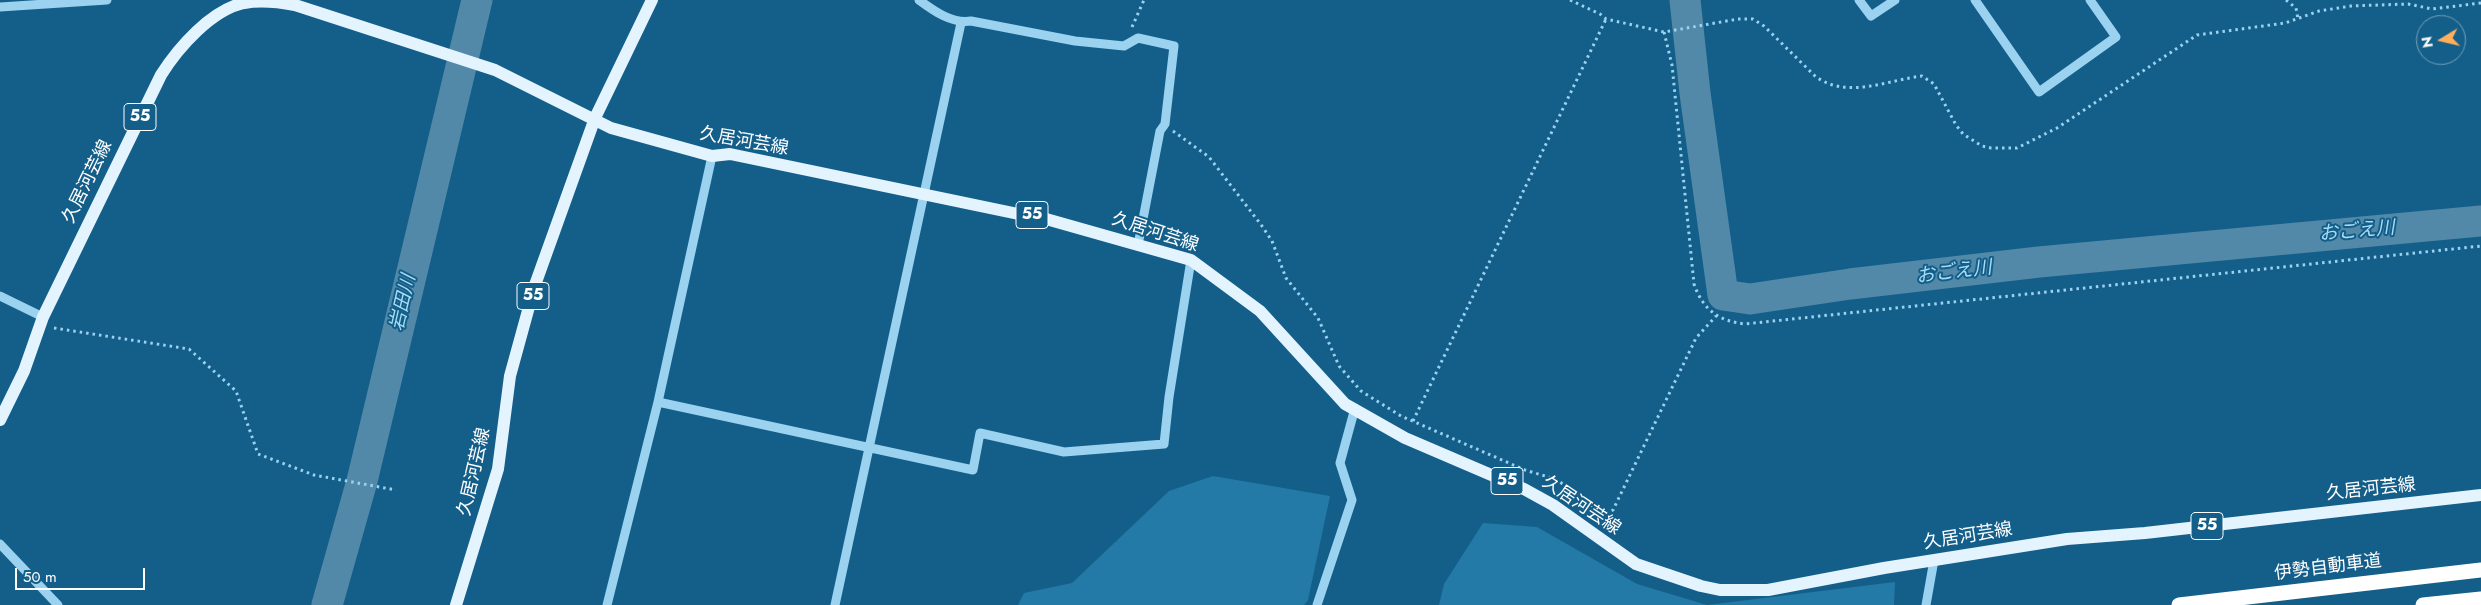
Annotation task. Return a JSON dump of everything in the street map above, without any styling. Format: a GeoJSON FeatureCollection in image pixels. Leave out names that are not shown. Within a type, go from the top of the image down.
{"type":"FeatureCollection","features":[{"type":"Feature","properties":{"kind":"highway","name":"伊勢自動車道"},"geometry":{"type":"LineString","coordinates":[[2179,605],[2481,570]]}},
{"type":"Feature","properties":{"kind":"highway"},"geometry":{"type":"LineString","coordinates":[[2423,605],[2481,599]]}},
{"type":"Feature","properties":{"kind":"main road","name":"久居河芸線"},"geometry":{"type":"LineString","coordinates":[[456,605],[498,469],[510,376],[535,285],[595,118],[652,0]]}},
{"type":"Feature","properties":{"kind":"main road","name":"久居河芸線"},"geometry":{"type":"LineString","coordinates":[[0,420],[24,370],[41,321],[110,175],[165,68],[193,34],[231,3],[266,2],[295,5],[495,70],[595,118],[611,128],[712,156],[730,154],[924,195],[1028,216],[1032,215],[1190,260],[1260,311],[1345,404],[1405,438],[1524,489],[1552,505],[1636,564],[1700,586],[1720,590],[1768,590],[1934,560],[2067,539],[2155,532],[2481,495]]}},
{"type":"Feature","properties":{"kind":"street"},"geometry":{"type":"LineString","coordinates":[[0,7],[50,2],[107,0]]}},
{"type":"Feature","properties":{"kind":"street"},"geometry":{"type":"LineString","coordinates":[[919,0],[934,11],[961,23],[971,21],[1033,34],[1124,46],[1138,38],[1174,46],[1165,124],[1160,131],[1138,245]]}},
{"type":"Feature","properties":{"kind":"street"},"geometry":{"type":"LineString","coordinates":[[1860,0],[1871,16],[1895,0]]}},
{"type":"Feature","properties":{"kind":"street"},"geometry":{"type":"LineString","coordinates":[[1975,0],[2039,92],[2116,36],[2090,0]]}},
{"type":"Feature","properties":{"kind":"street"},"geometry":{"type":"LineString","coordinates":[[835,605],[961,23]]}},
{"type":"Feature","properties":{"kind":"street"},"geometry":{"type":"LineString","coordinates":[[607,605],[658,402],[712,156]]}},
{"type":"Feature","properties":{"kind":"street"},"geometry":{"type":"LineString","coordinates":[[658,402],[869,446],[973,470],[980,433],[1064,452],[1164,444],[1169,397],[1190,260]]}},
{"type":"Feature","properties":{"kind":"street"},"geometry":{"type":"LineString","coordinates":[[0,296],[41,321]]}},
{"type":"Feature","properties":{"kind":"street"},"geometry":{"type":"LineString","coordinates":[[1317,605],[1352,500],[1340,463],[1355,408]]}},
{"type":"Feature","properties":{"kind":"street"},"geometry":{"type":"LineString","coordinates":[[0,544],[58,605]]}},
{"type":"Feature","properties":{"kind":"street"},"geometry":{"type":"LineString","coordinates":[[1926,605],[1934,560]]}},
{"type":"Feature","properties":{"kind":"path"},"geometry":{"type":"LineString","coordinates":[[1124,46],[1144,0]]}},
{"type":"Feature","properties":{"kind":"path"},"geometry":{"type":"LineString","coordinates":[[1570,0],[1600,14],[1606,20],[1664,32],[1705,26]]}},
{"type":"Feature","properties":{"kind":"path"},"geometry":{"type":"LineString","coordinates":[[2286,0],[2296,8],[2298,18]]}},
{"type":"Feature","properties":{"kind":"path"},"geometry":{"type":"LineString","coordinates":[[1413,421],[1606,20]]}},
{"type":"Feature","properties":{"kind":"path"},"geometry":{"type":"LineString","coordinates":[[1664,32],[1672,65],[1694,284],[1701,301],[1716,316],[1731,323],[1745,324],[2481,246]]}},
{"type":"Feature","properties":{"kind":"path"},"geometry":{"type":"LineString","coordinates":[[1165,124],[1209,156],[1262,226],[1272,241],[1286,278],[1318,318],[1339,366],[1361,390],[1413,421],[1525,470],[1555,479],[1579,494],[1596,509],[1606,514],[1610,528],[1617,533]]}},
{"type":"Feature","properties":{"kind":"path"},"geometry":{"type":"LineString","coordinates":[[1606,514],[1613,510],[1696,338],[1716,316]]}},
{"type":"Feature","properties":{"kind":"path"},"geometry":{"type":"LineString","coordinates":[[41,321],[189,349],[236,391],[258,454],[314,475],[396,490]]}},
{"type":"Feature","properties":{"kind":"shaded area"},"geometry":{"type":"Polygon","coordinates":[[[1213,476],[1330,496],[1308,600],[1304,605],[1018,605],[1024,593],[1072,583],[1169,491],[1213,476]]]}},
{"type":"Feature","properties":{"kind":"shaded area"},"geometry":{"type":"Polygon","coordinates":[[[1483,523],[1537,527],[1637,584],[1707,605],[1439,605],[1444,584],[1483,523]]]}},
{"type":"Feature","properties":{"kind":"shaded area"},"geometry":{"type":"Polygon","coordinates":[[[1895,582],[1894,605],[1707,605],[1895,582]]]}},
{"type":"Feature","properties":{"kind":"waterway","name":"岩田川"},"geometry":{"type":"LineString","coordinates":[[327,605],[362,481],[477,0]]}},
{"type":"Feature","properties":{"kind":"waterway","name":"おごえ川"},"geometry":{"type":"LineString","coordinates":[[1685,0],[1695,93],[1723,295],[1750,299],[1850,284],[2039,262],[2481,221]]}}]}
